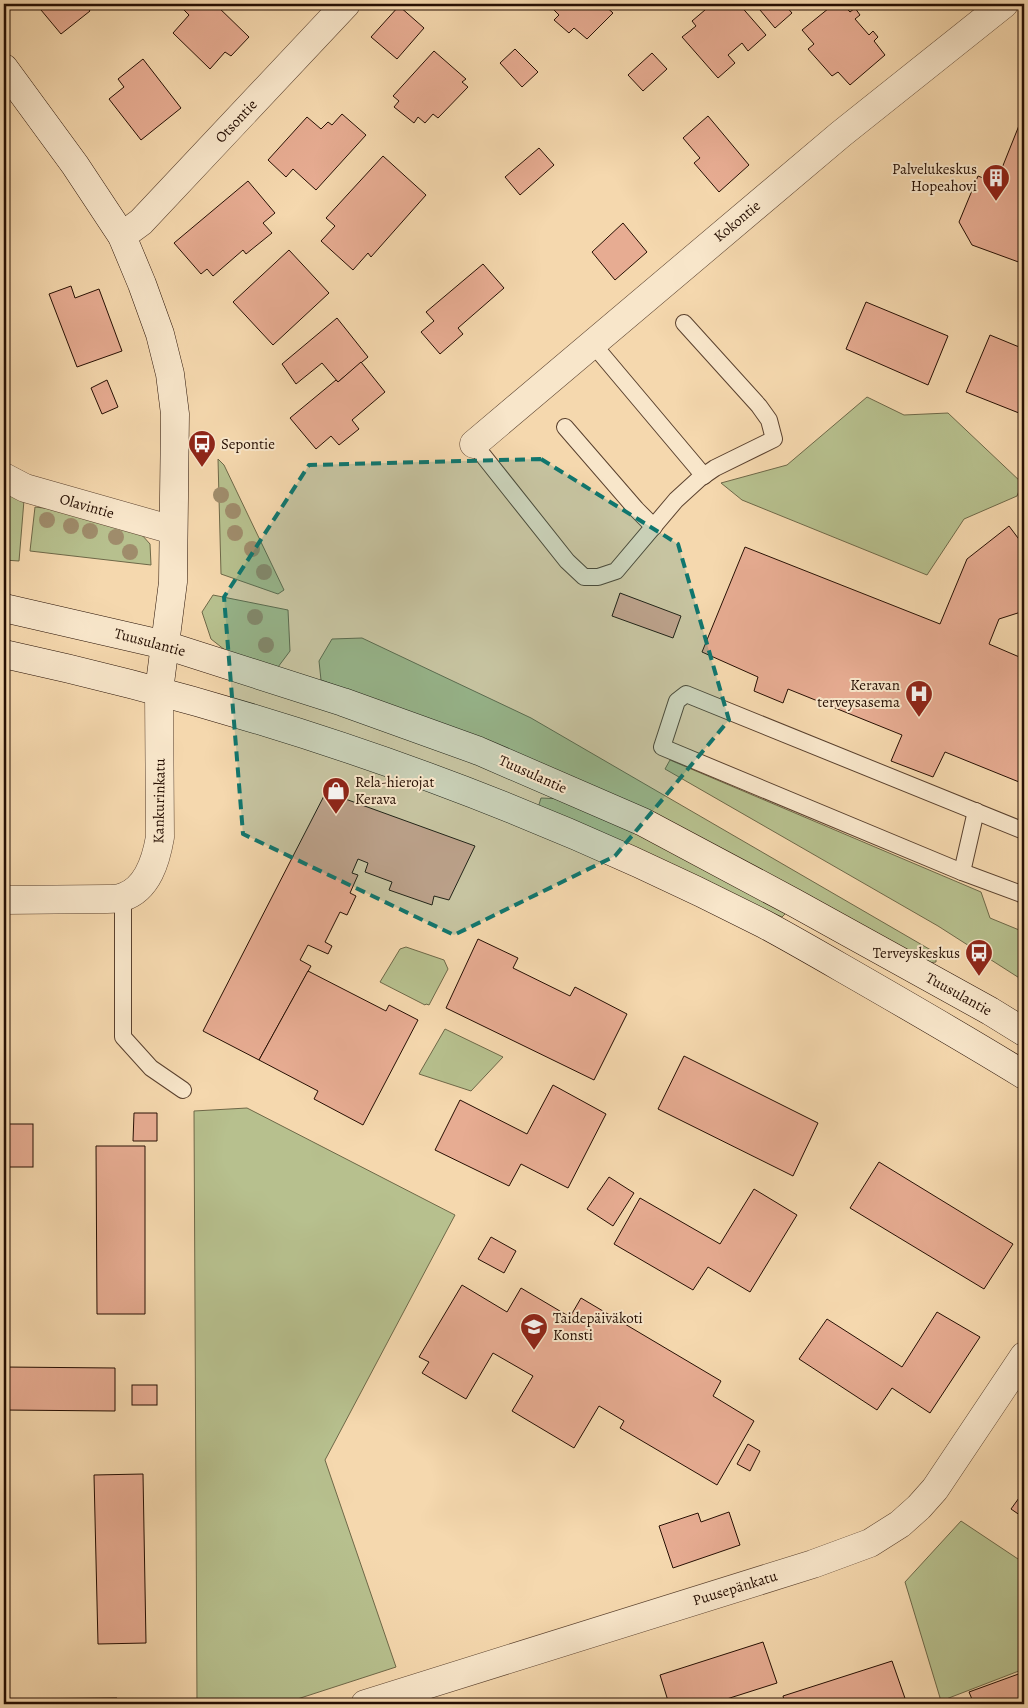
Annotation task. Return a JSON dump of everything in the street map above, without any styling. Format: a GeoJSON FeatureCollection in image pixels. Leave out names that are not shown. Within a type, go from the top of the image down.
{"type":"FeatureCollection","features":[{"type":"Feature","properties":{"kind":"street","name":"Otsontie"},"geometry":{"type":"LineString","coordinates":[[122,236],[141,222],[346,4]]}},
{"type":"Feature","properties":{"kind":"street","name":"Kokontie"},"geometry":{"type":"LineString","coordinates":[[474,444],[841,134],[1004,4]]}},
{"type":"Feature","properties":{"kind":"street"},"geometry":{"type":"LineString","coordinates":[[4,68],[75,165],[122,236],[160,334],[170,374],[175,414],[172,530],[173,582],[159,691]]}},
{"type":"Feature","properties":{"kind":"street","name":"Olavintie"},"geometry":{"type":"LineString","coordinates":[[4,477],[25,488],[172,530]]}},
{"type":"Feature","properties":{"kind":"street","name":"Tuusulantie"},"geometry":{"type":"LineString","coordinates":[[4,608],[165,645],[343,702],[479,751],[643,822],[793,902],[990,1011],[1024,1032]]}},
{"type":"Feature","properties":{"kind":"street"},"geometry":{"type":"LineString","coordinates":[[4,654],[159,691],[260,721],[507,806],[618,854],[764,924],[943,1025],[1024,1075]]}},
{"type":"Feature","properties":{"kind":"street","name":"Kankurinkatu"},"geometry":{"type":"LineString","coordinates":[[123,898],[136,890],[146,878],[156,859],[160,837],[159,691]]}},
{"type":"Feature","properties":{"kind":"street"},"geometry":{"type":"LineString","coordinates":[[4,900],[123,898]]}},
{"type":"Feature","properties":{"kind":"street","name":"Puusepänkatu"},"geometry":{"type":"LineString","coordinates":[[365,1704],[813,1564],[870,1543],[900,1524],[935,1489],[1024,1356]]}},
{"type":"Feature","properties":{"kind":"lane"},"geometry":{"type":"LineString","coordinates":[[474,444],[567,561],[584,577],[598,577],[616,571],[676,500],[704,476],[715,468],[774,439],[770,420],[684,323]]}},
{"type":"Feature","properties":{"kind":"lane"},"geometry":{"type":"LineString","coordinates":[[592,343],[704,476]]}},
{"type":"Feature","properties":{"kind":"lane"},"geometry":{"type":"LineString","coordinates":[[565,427],[654,527]]}},
{"type":"Feature","properties":{"kind":"lane"},"geometry":{"type":"LineString","coordinates":[[1024,830],[686,694],[677,701],[662,747],[962,872],[1024,895]]}},
{"type":"Feature","properties":{"kind":"lane"},"geometry":{"type":"LineString","coordinates":[[962,872],[976,811]]}},
{"type":"Feature","properties":{"kind":"lane"},"geometry":{"type":"LineString","coordinates":[[123,898],[123,1037],[151,1068],[183,1090]]}},
{"type":"Feature","properties":{"kind":"highlighted area"},"geometry":{"type":"Polygon","coordinates":[[[541,459],[678,544],[729,720],[615,856],[454,935],[243,834],[224,597],[309,465],[541,459]]]}},
{"type":"Feature","properties":{"kind":"green space"},"geometry":{"type":"Polygon","coordinates":[[[867,397],[904,415],[948,413],[1022,483],[1017,496],[964,519],[927,575],[742,500],[721,483],[787,465],[867,397]]]}},
{"type":"Feature","properties":{"kind":"green space"},"geometry":{"type":"Polygon","coordinates":[[[218,459],[224,465],[284,590],[278,594],[221,574],[218,459]]]}},
{"type":"Feature","properties":{"kind":"green space"},"geometry":{"type":"Polygon","coordinates":[[[4,477],[25,488],[19,561],[4,560],[4,477]]]}},
{"type":"Feature","properties":{"kind":"green space"},"geometry":{"type":"Polygon","coordinates":[[[35,507],[103,515],[133,525],[150,544],[151,565],[30,551],[35,507]]]}},
{"type":"Feature","properties":{"kind":"green space"},"geometry":{"type":"Polygon","coordinates":[[[213,595],[288,610],[290,651],[275,671],[230,654],[211,639],[202,612],[213,595]]]}},
{"type":"Feature","properties":{"kind":"green space"},"geometry":{"type":"Polygon","coordinates":[[[362,638],[531,718],[936,953],[936,962],[927,963],[498,745],[321,680],[319,661],[332,639],[362,638]]]}},
{"type":"Feature","properties":{"kind":"green space"},"geometry":{"type":"Polygon","coordinates":[[[670,760],[981,892],[990,918],[1024,932],[1024,981],[938,926],[665,769],[670,760]]]}},
{"type":"Feature","properties":{"kind":"green space"},"geometry":{"type":"Polygon","coordinates":[[[541,798],[564,799],[792,907],[782,917],[679,874],[538,808],[541,798]]]}},
{"type":"Feature","properties":{"kind":"green space"},"geometry":{"type":"Polygon","coordinates":[[[406,947],[444,960],[448,969],[429,1005],[425,1005],[380,982],[400,949],[406,947]]]}},
{"type":"Feature","properties":{"kind":"green space"},"geometry":{"type":"Polygon","coordinates":[[[445,1029],[503,1057],[471,1091],[419,1074],[445,1029]]]}},
{"type":"Feature","properties":{"kind":"green space"},"geometry":{"type":"Polygon","coordinates":[[[247,1108],[455,1215],[325,1460],[396,1667],[282,1704],[197,1704],[194,1111],[247,1108]]]}},
{"type":"Feature","properties":{"kind":"green space"},"geometry":{"type":"Polygon","coordinates":[[[961,1521],[1024,1563],[1024,1669],[941,1701],[905,1582],[961,1521]]]}},
{"type":"Feature","properties":{"kind":"building"},"geometry":{"type":"Polygon","coordinates":[[[36,4],[85,4],[90,11],[61,34],[36,4]]]}},
{"type":"Feature","properties":{"kind":"building"},"geometry":{"type":"Polygon","coordinates":[[[190,4],[215,4],[249,37],[231,56],[225,52],[210,69],[173,33],[189,15],[184,10],[190,4]]]}},
{"type":"Feature","properties":{"kind":"building"},"geometry":{"type":"Polygon","coordinates":[[[550,4],[603,4],[613,13],[587,39],[574,28],[569,33],[554,20],[559,15],[550,4]]]}},
{"type":"Feature","properties":{"kind":"building"},"geometry":{"type":"Polygon","coordinates":[[[712,4],[739,4],[766,35],[748,51],[742,43],[728,55],[735,63],[718,78],[682,37],[696,26],[692,21],[712,4]]]}},
{"type":"Feature","properties":{"kind":"building"},"geometry":{"type":"Polygon","coordinates":[[[755,4],[786,4],[792,13],[775,28],[755,4]]]}},
{"type":"Feature","properties":{"kind":"building"},"geometry":{"type":"Polygon","coordinates":[[[834,4],[843,4],[850,12],[855,8],[860,15],[855,19],[869,35],[873,31],[878,37],[874,41],[885,55],[850,85],[838,72],[832,76],[808,49],[814,44],[802,30],[834,4]]]}},
{"type":"Feature","properties":{"kind":"building"},"geometry":{"type":"Polygon","coordinates":[[[931,4],[941,4],[935,9],[931,4]]]}},
{"type":"Feature","properties":{"kind":"building"},"geometry":{"type":"Polygon","coordinates":[[[399,6],[424,28],[397,59],[371,37],[399,6]]]}},
{"type":"Feature","properties":{"kind":"building"},"geometry":{"type":"Polygon","coordinates":[[[515,49],[538,72],[522,87],[500,63],[515,49]]]}},
{"type":"Feature","properties":{"kind":"building"},"geometry":{"type":"Polygon","coordinates":[[[434,51],[466,79],[462,82],[468,87],[438,118],[433,114],[425,123],[418,117],[414,123],[394,107],[399,101],[393,96],[434,51]]]}},
{"type":"Feature","properties":{"kind":"building"},"geometry":{"type":"Polygon","coordinates":[[[652,53],[667,69],[643,91],[628,75],[652,53]]]}},
{"type":"Feature","properties":{"kind":"building"},"geometry":{"type":"Polygon","coordinates":[[[143,59],[181,108],[141,140],[109,99],[124,87],[118,79],[143,59]]]}},
{"type":"Feature","properties":{"kind":"building","name":"Palvelukeskus Hopeahovi"},"geometry":{"type":"Polygon","coordinates":[[[1024,113],[1024,264],[972,245],[959,222],[978,176],[996,183],[1024,113]]]}},
{"type":"Feature","properties":{"kind":"building"},"geometry":{"type":"Polygon","coordinates":[[[342,114],[366,135],[316,190],[293,169],[286,177],[268,160],[307,117],[321,129],[328,122],[332,125],[342,114]]]}},
{"type":"Feature","properties":{"kind":"building"},"geometry":{"type":"Polygon","coordinates":[[[708,116],[749,165],[719,192],[694,163],[700,158],[683,138],[708,116]]]}},
{"type":"Feature","properties":{"kind":"building"},"geometry":{"type":"Polygon","coordinates":[[[539,148],[554,165],[520,195],[505,177],[539,148]]]}},
{"type":"Feature","properties":{"kind":"building"},"geometry":{"type":"Polygon","coordinates":[[[383,156],[426,195],[371,257],[368,253],[353,270],[321,241],[335,226],[326,218],[383,156]]]}},
{"type":"Feature","properties":{"kind":"building"},"geometry":{"type":"Polygon","coordinates":[[[248,181],[275,213],[263,223],[272,233],[246,254],[243,250],[213,276],[207,269],[201,274],[174,243],[248,181]]]}},
{"type":"Feature","properties":{"kind":"building"},"geometry":{"type":"Polygon","coordinates":[[[623,223],[647,252],[615,280],[592,252],[623,223]]]}},
{"type":"Feature","properties":{"kind":"building"},"geometry":{"type":"Polygon","coordinates":[[[289,250],[329,293],[273,345],[233,302],[289,250]]]}},
{"type":"Feature","properties":{"kind":"building"},"geometry":{"type":"Polygon","coordinates":[[[483,264],[504,288],[458,328],[463,334],[440,354],[421,332],[434,321],[426,312],[483,264]]]}},
{"type":"Feature","properties":{"kind":"building"},"geometry":{"type":"Polygon","coordinates":[[[71,286],[75,298],[99,289],[122,351],[77,367],[49,294],[71,286]]]}},
{"type":"Feature","properties":{"kind":"building"},"geometry":{"type":"Polygon","coordinates":[[[866,302],[948,336],[928,385],[846,349],[866,302]]]}},
{"type":"Feature","properties":{"kind":"building"},"geometry":{"type":"Polygon","coordinates":[[[337,318],[368,357],[338,382],[322,363],[296,384],[282,364],[337,318]]]}},
{"type":"Feature","properties":{"kind":"building"},"geometry":{"type":"Polygon","coordinates":[[[990,335],[1024,349],[1024,415],[966,392],[990,335]]]}},
{"type":"Feature","properties":{"kind":"building"},"geometry":{"type":"Polygon","coordinates":[[[361,362],[385,392],[352,420],[359,429],[339,445],[331,436],[316,449],[290,418],[361,362]]]}},
{"type":"Feature","properties":{"kind":"building"},"geometry":{"type":"Polygon","coordinates":[[[107,380],[118,407],[102,414],[91,388],[107,380]]]}},
{"type":"Feature","properties":{"kind":"building"},"geometry":{"type":"Polygon","coordinates":[[[4,403],[9,407],[4,415],[4,403]]]}},
{"type":"Feature","properties":{"kind":"building"},"geometry":{"type":"Polygon","coordinates":[[[1009,526],[1024,546],[1024,611],[999,619],[989,644],[1024,659],[1024,784],[945,752],[933,777],[891,761],[902,735],[788,689],[783,703],[754,691],[758,677],[702,652],[745,547],[940,624],[967,559],[1009,526]]]}},
{"type":"Feature","properties":{"kind":"building"},"geometry":{"type":"Polygon","coordinates":[[[620,593],[681,616],[673,638],[612,616],[620,593]]]}},
{"type":"Feature","properties":{"kind":"building"},"geometry":{"type":"Polygon","coordinates":[[[326,792],[475,846],[449,900],[434,896],[432,905],[389,890],[392,882],[365,872],[368,863],[358,859],[352,873],[358,875],[350,893],[356,896],[347,915],[340,912],[325,942],[332,946],[328,954],[308,945],[300,960],[311,966],[259,1060],[203,1031],[326,792]]]}},
{"type":"Feature","properties":{"kind":"building"},"geometry":{"type":"Polygon","coordinates":[[[478,939],[518,958],[513,968],[570,996],[575,987],[627,1014],[594,1080],[446,1008],[478,939]]]}},
{"type":"Feature","properties":{"kind":"building"},"geometry":{"type":"Polygon","coordinates":[[[308,971],[386,1011],[389,1005],[418,1020],[363,1125],[314,1099],[318,1091],[259,1060],[308,971]]]}},
{"type":"Feature","properties":{"kind":"building"},"geometry":{"type":"Polygon","coordinates":[[[684,1056],[818,1123],[793,1176],[658,1109],[684,1056]]]}},
{"type":"Feature","properties":{"kind":"building"},"geometry":{"type":"Polygon","coordinates":[[[553,1085],[606,1114],[568,1188],[521,1164],[509,1186],[435,1150],[460,1100],[527,1134],[553,1085]]]}},
{"type":"Feature","properties":{"kind":"building"},"geometry":{"type":"Polygon","coordinates":[[[134,1113],[157,1113],[157,1141],[133,1141],[134,1113]]]}},
{"type":"Feature","properties":{"kind":"building"},"geometry":{"type":"Polygon","coordinates":[[[4,1124],[33,1124],[33,1167],[4,1167],[4,1124]]]}},
{"type":"Feature","properties":{"kind":"building"},"geometry":{"type":"Polygon","coordinates":[[[96,1146],[145,1146],[145,1314],[97,1314],[96,1146]]]}},
{"type":"Feature","properties":{"kind":"building"},"geometry":{"type":"Polygon","coordinates":[[[879,1162],[1013,1244],[984,1289],[850,1208],[879,1162]]]}},
{"type":"Feature","properties":{"kind":"building"},"geometry":{"type":"Polygon","coordinates":[[[609,1177],[634,1193],[613,1226],[587,1209],[609,1177]]]}},
{"type":"Feature","properties":{"kind":"building"},"geometry":{"type":"Polygon","coordinates":[[[754,1189],[797,1215],[750,1292],[708,1267],[693,1290],[614,1244],[640,1198],[720,1244],[754,1189]]]}},
{"type":"Feature","properties":{"kind":"building"},"geometry":{"type":"Polygon","coordinates":[[[491,1237],[516,1251],[504,1273],[478,1259],[491,1237]]]}},
{"type":"Feature","properties":{"kind":"building","name":"Taidepäiväkoti Konsti"},"geometry":{"type":"Polygon","coordinates":[[[462,1285],[507,1312],[521,1288],[570,1317],[581,1298],[721,1381],[713,1396],[754,1421],[717,1485],[620,1428],[624,1421],[599,1406],[574,1448],[512,1411],[533,1376],[493,1353],[466,1399],[422,1373],[429,1362],[419,1357],[462,1285]]]}},
{"type":"Feature","properties":{"kind":"building"},"geometry":{"type":"Polygon","coordinates":[[[937,1312],[980,1337],[930,1413],[892,1388],[877,1410],[799,1359],[827,1319],[902,1367],[937,1312]]]}},
{"type":"Feature","properties":{"kind":"building"},"geometry":{"type":"Polygon","coordinates":[[[4,1367],[115,1368],[115,1411],[4,1410],[4,1367]]]}},
{"type":"Feature","properties":{"kind":"building"},"geometry":{"type":"Polygon","coordinates":[[[132,1385],[157,1385],[157,1405],[132,1405],[132,1385]]]}},
{"type":"Feature","properties":{"kind":"building"},"geometry":{"type":"Polygon","coordinates":[[[748,1444],[760,1451],[750,1471],[737,1464],[748,1444]]]}},
{"type":"Feature","properties":{"kind":"building"},"geometry":{"type":"Polygon","coordinates":[[[143,1474],[146,1643],[98,1644],[94,1475],[143,1474]]]}},
{"type":"Feature","properties":{"kind":"building"},"geometry":{"type":"Polygon","coordinates":[[[1024,1491],[1024,1518],[1011,1509],[1024,1491]]]}},
{"type":"Feature","properties":{"kind":"building"},"geometry":{"type":"Polygon","coordinates":[[[729,1512],[740,1545],[673,1568],[659,1526],[698,1513],[701,1522],[729,1512]]]}},
{"type":"Feature","properties":{"kind":"building"},"geometry":{"type":"Polygon","coordinates":[[[763,1642],[777,1683],[711,1704],[669,1704],[660,1675],[763,1642]]]}},
{"type":"Feature","properties":{"kind":"building"},"geometry":{"type":"Polygon","coordinates":[[[892,1661],[907,1704],[785,1704],[783,1696],[892,1661]]]}},
{"type":"Feature","properties":{"kind":"building"},"geometry":{"type":"Polygon","coordinates":[[[1024,1672],[1024,1704],[974,1704],[969,1692],[1024,1672]]]}},
{"type":"Feature","properties":{"kind":"building"},"geometry":{"type":"Polygon","coordinates":[[[117,1698],[117,1704],[4,1704],[4,1699],[117,1698]]]}},
{"type":"Feature","properties":{"kind":"place","name":"Palvelukeskus Hopeahovi"},"geometry":{"type":"Point","coordinates":[996,202]}},
{"type":"Feature","properties":{"kind":"place","name":"Sepontie"},"geometry":{"type":"Point","coordinates":[202,468]}},
{"type":"Feature","properties":{"kind":"place","name":"Keravan terveysasema"},"geometry":{"type":"Point","coordinates":[919,718]}},
{"type":"Feature","properties":{"kind":"place","name":"Rela-hierojat Kerava"},"geometry":{"type":"Point","coordinates":[336,815]}},
{"type":"Feature","properties":{"kind":"place","name":"Terveyskeskus"},"geometry":{"type":"Point","coordinates":[979,977]}},
{"type":"Feature","properties":{"kind":"place","name":"Taidepäiväkoti Konsti"},"geometry":{"type":"Point","coordinates":[534,1351]}}]}
